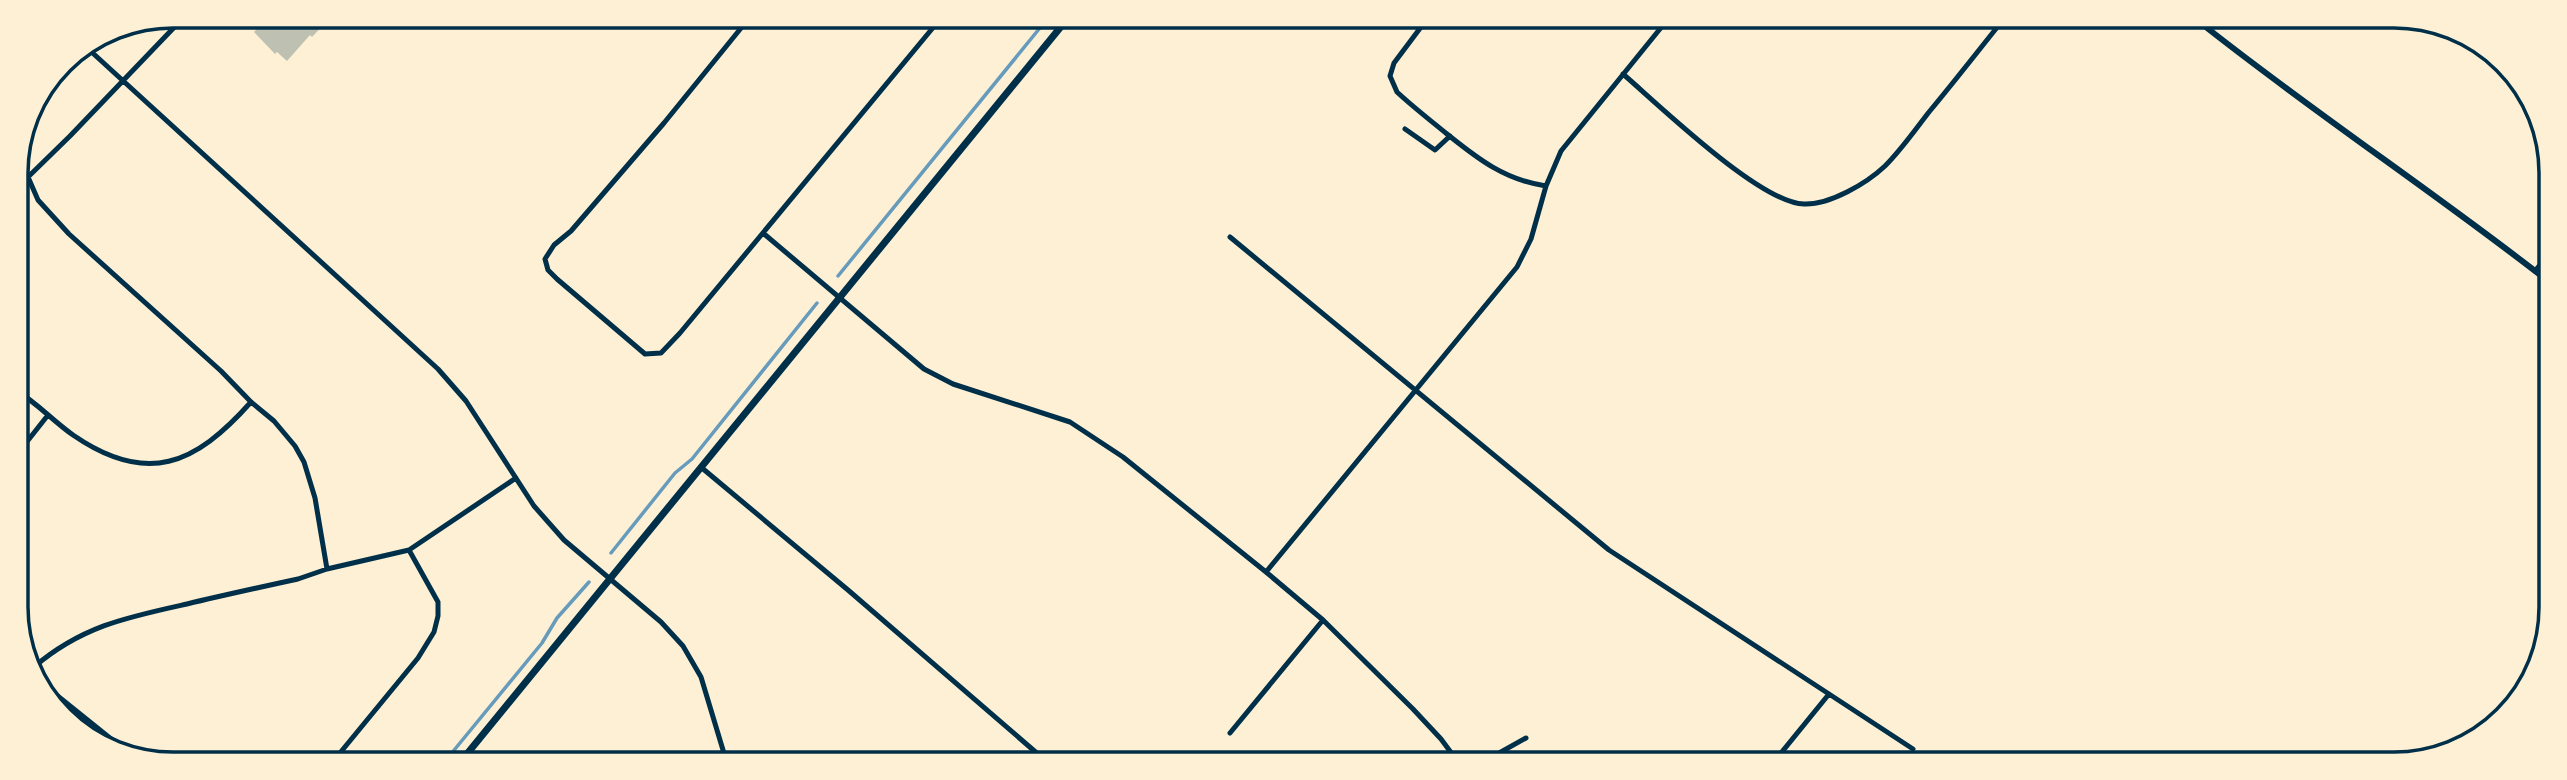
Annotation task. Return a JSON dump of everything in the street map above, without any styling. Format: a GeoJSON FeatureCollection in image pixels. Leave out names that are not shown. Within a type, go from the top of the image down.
{"type":"FeatureCollection","features":[{"type":"Feature","properties":{"kind":"main road"},"geometry":{"type":"LineString","coordinates":[[468,752],[1060,28]]}},
{"type":"Feature","properties":{"kind":"street"},"geometry":{"type":"LineString","coordinates":[[172,28],[28,177],[38,200],[69,233],[221,371],[274,421],[295,446],[304,462],[315,498],[327,569]]}},
{"type":"Feature","properties":{"kind":"street"},"geometry":{"type":"LineString","coordinates":[[741,28],[664,123],[571,232],[554,245],[545,259],[548,270],[557,279],[645,354],[661,353],[680,333],[932,28]]}},
{"type":"Feature","properties":{"kind":"street"},"geometry":{"type":"LineString","coordinates":[[1420,28],[1399,53],[1390,76],[1397,92],[1479,160],[1501,174],[1529,184],[1546,186]]}},
{"type":"Feature","properties":{"kind":"street"},"geometry":{"type":"LineString","coordinates":[[1266,572],[1521,260],[1531,239],[1546,186],[1561,151],[1661,28]]}},
{"type":"Feature","properties":{"kind":"street"},"geometry":{"type":"LineString","coordinates":[[1623,74],[1707,147],[1758,186],[1805,205],[1834,197],[1860,185],[1885,166],[1997,28]]}},
{"type":"Feature","properties":{"kind":"street"},"geometry":{"type":"LineString","coordinates":[[2207,28],[2259,70],[2383,157],[2539,274]]}},
{"type":"Feature","properties":{"kind":"street"},"geometry":{"type":"LineString","coordinates":[[92,53],[438,369],[466,401],[534,506],[564,540],[661,622],[683,646],[701,677],[724,752]]}},
{"type":"Feature","properties":{"kind":"street"},"geometry":{"type":"LineString","coordinates":[[1405,129],[1435,150],[1450,136]]}},
{"type":"Feature","properties":{"kind":"street"},"geometry":{"type":"LineString","coordinates":[[763,233],[924,369],[953,384],[1070,422],[1085,430],[1323,620],[1413,709],[1451,752]]}},
{"type":"Feature","properties":{"kind":"street"},"geometry":{"type":"LineString","coordinates":[[1230,237],[1609,550],[1913,749]]}},
{"type":"Feature","properties":{"kind":"street"},"geometry":{"type":"LineString","coordinates":[[2535,271],[2539,266]]}},
{"type":"Feature","properties":{"kind":"street"},"geometry":{"type":"LineString","coordinates":[[28,400],[70,433],[100,451],[139,465],[159,465],[197,450],[216,437],[251,402]]}},
{"type":"Feature","properties":{"kind":"street"},"geometry":{"type":"LineString","coordinates":[[28,440],[48,415]]}},
{"type":"Feature","properties":{"kind":"street"},"geometry":{"type":"LineString","coordinates":[[702,468],[1036,752]]}},
{"type":"Feature","properties":{"kind":"street"},"geometry":{"type":"LineString","coordinates":[[39,662],[86,632],[116,620],[298,579],[327,569],[409,550],[516,478]]}},
{"type":"Feature","properties":{"kind":"street"},"geometry":{"type":"LineString","coordinates":[[342,752],[418,658],[434,632],[438,602],[409,550]]}},
{"type":"Feature","properties":{"kind":"street"},"geometry":{"type":"LineString","coordinates":[[1230,733],[1323,620]]}},
{"type":"Feature","properties":{"kind":"street"},"geometry":{"type":"LineString","coordinates":[[1781,752],[1829,694]]}},
{"type":"Feature","properties":{"kind":"street"},"geometry":{"type":"LineString","coordinates":[[60,698],[108,736]]}},
{"type":"Feature","properties":{"kind":"street"},"geometry":{"type":"LineString","coordinates":[[1501,752],[1526,738]]}},
{"type":"Feature","properties":{"kind":"building"},"geometry":{"type":"Polygon","coordinates":[[[258,28],[320,28],[312,37],[310,35],[287,61],[277,52],[275,54],[254,32],[258,28]]]}},
{"type":"Feature","properties":{"kind":"waterway"},"geometry":{"type":"LineString","coordinates":[[838,276],[1040,28]]}},
{"type":"Feature","properties":{"kind":"waterway"},"geometry":{"type":"LineString","coordinates":[[611,553],[675,473],[692,459],[817,303]]}},
{"type":"Feature","properties":{"kind":"waterway"},"geometry":{"type":"LineString","coordinates":[[453,752],[542,643],[557,618],[589,582]]}}]}
